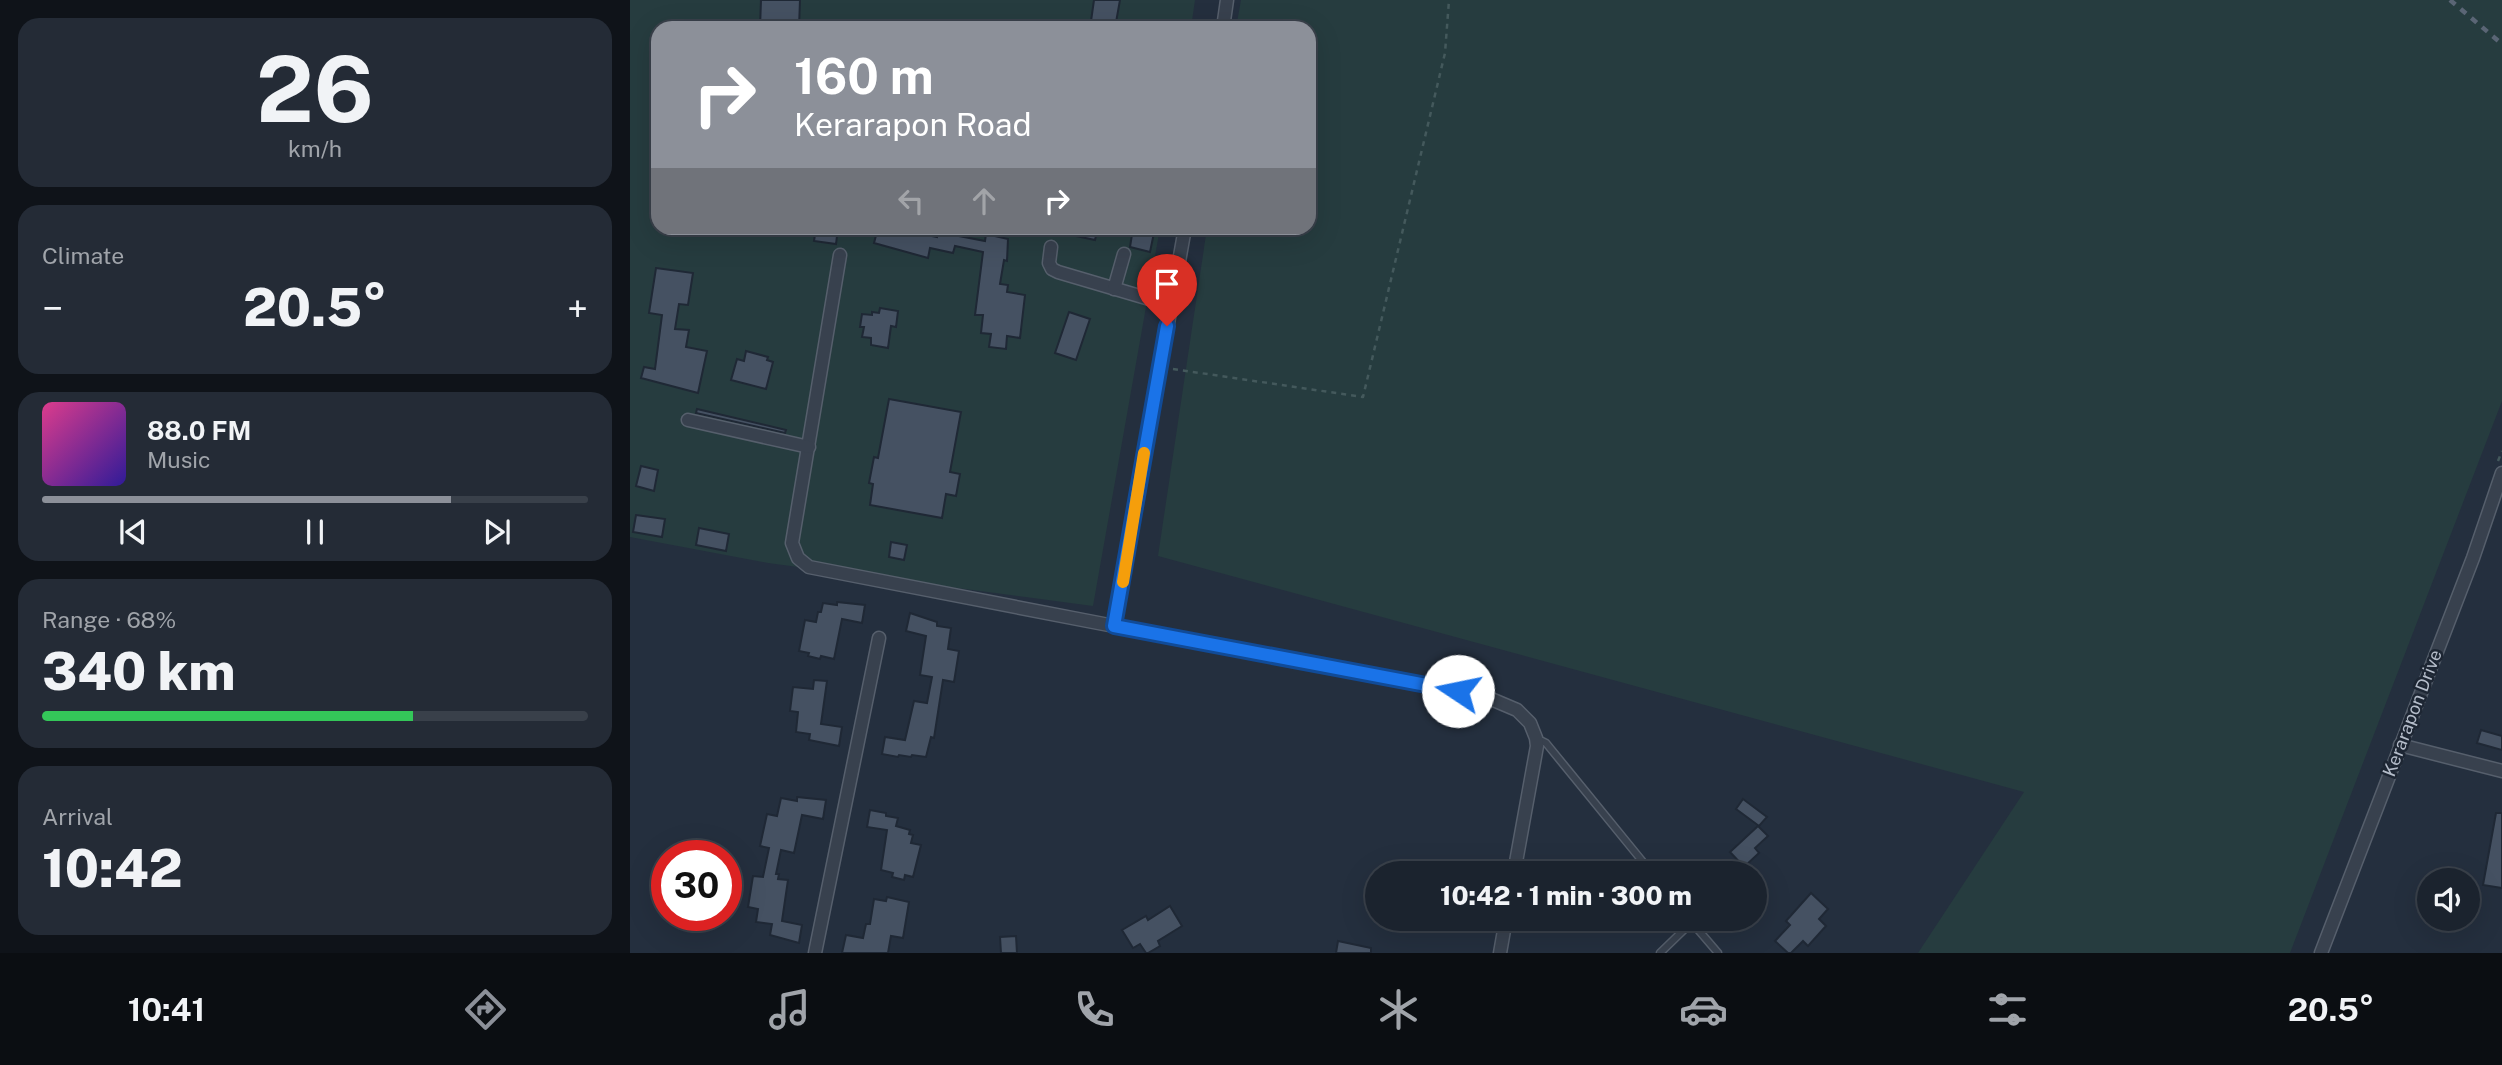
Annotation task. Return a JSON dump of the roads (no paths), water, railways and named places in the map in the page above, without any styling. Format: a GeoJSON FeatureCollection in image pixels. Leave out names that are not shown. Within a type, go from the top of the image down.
{"type":"FeatureCollection","features":[{"type":"Feature","properties":{"kind":"street"},"geometry":{"type":"LineString","coordinates":[[1224,21],[1227,0]]}},
{"type":"Feature","properties":{"kind":"street"},"geometry":{"type":"LineString","coordinates":[[1114,626],[1184,235]]}},
{"type":"Feature","properties":{"kind":"street"},"geometry":{"type":"LineString","coordinates":[[1051,247],[1049,263],[1052,269],[1170,305]]}},
{"type":"Feature","properties":{"kind":"street"},"geometry":{"type":"LineString","coordinates":[[1114,289],[1124,254]]}},
{"type":"Feature","properties":{"kind":"street"},"geometry":{"type":"LineString","coordinates":[[840,255],[792,543],[794,552],[805,565],[1484,696],[1517,709],[1530,723],[1537,746],[1516,861]]}},
{"type":"Feature","properties":{"kind":"street"},"geometry":{"type":"LineString","coordinates":[[688,420],[808,447]]}},
{"type":"Feature","properties":{"kind":"street","name":"Kerarapon Drive"},"geometry":{"type":"LineString","coordinates":[[2321,953],[2473,558],[2502,473]]}},
{"type":"Feature","properties":{"kind":"street"},"geometry":{"type":"LineString","coordinates":[[815,953],[879,638]]}},
{"type":"Feature","properties":{"kind":"street"},"geometry":{"type":"LineString","coordinates":[[2400,745],[2502,771]]}},
{"type":"Feature","properties":{"kind":"street"},"geometry":{"type":"LineString","coordinates":[[1500,953],[1504,931]]}},
{"type":"Feature","properties":{"kind":"lane"},"geometry":{"type":"LineString","coordinates":[[1536,738],[1546,743],[1642,861]]}},
{"type":"Feature","properties":{"kind":"lane"},"geometry":{"type":"LineString","coordinates":[[1660,953],[1681,931]]}},
{"type":"Feature","properties":{"kind":"lane"},"geometry":{"type":"LineString","coordinates":[[1700,931],[1718,953]]}},
{"type":"Feature","properties":{"kind":"railway"},"geometry":{"type":"LineString","coordinates":[[2450,0],[2502,44]]}}]}
